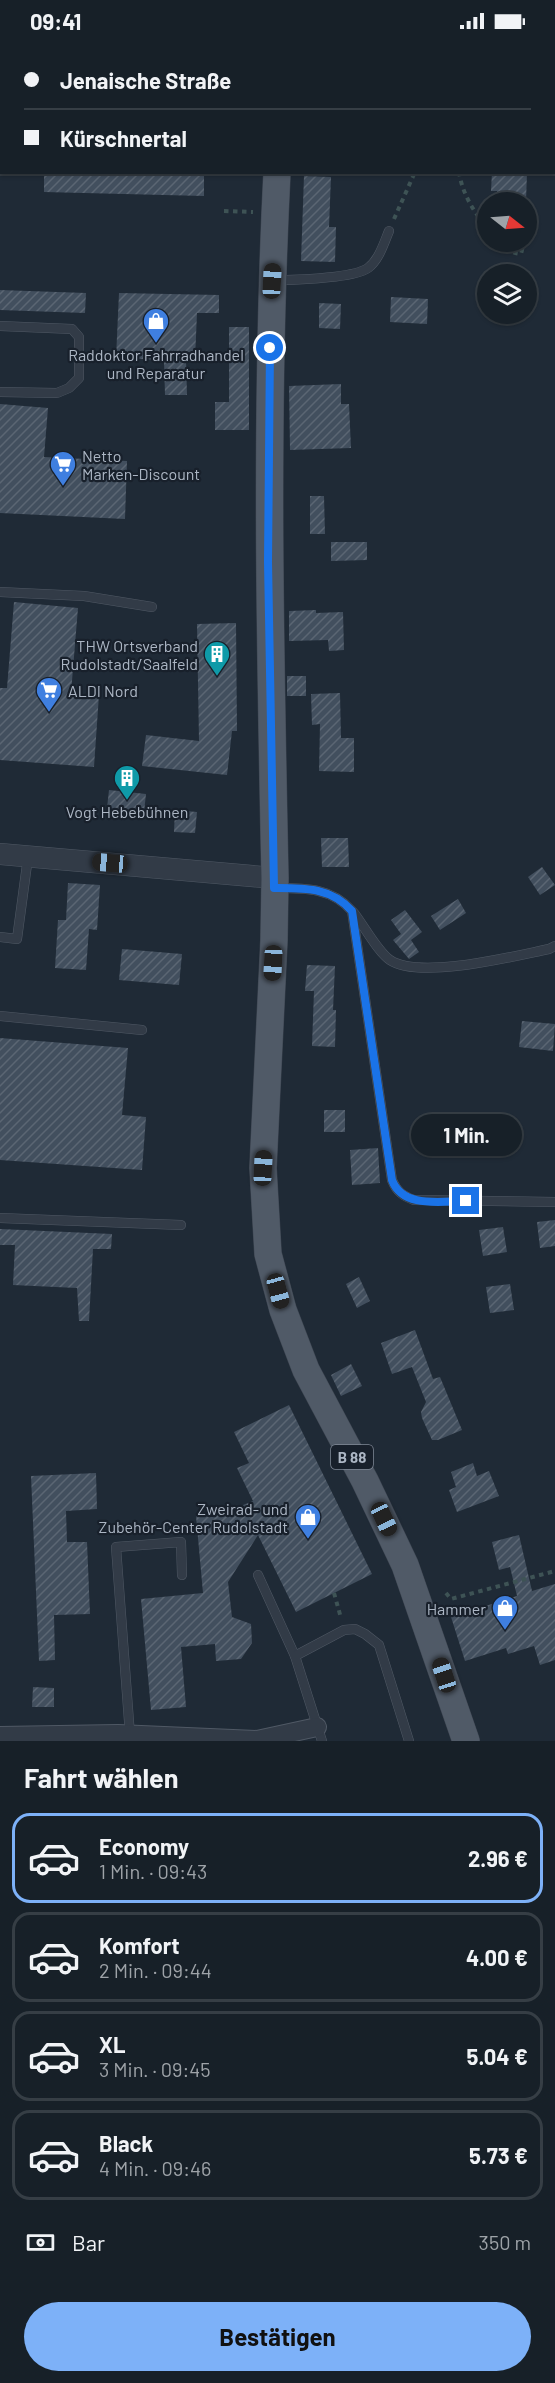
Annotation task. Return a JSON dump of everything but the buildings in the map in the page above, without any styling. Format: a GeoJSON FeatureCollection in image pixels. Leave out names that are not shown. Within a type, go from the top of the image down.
{"type":"FeatureCollection","features":[{"type":"Feature","properties":{"kind":"main road","name":"B 88"},"geometry":{"type":"LineString","coordinates":[[277,174],[272,281],[268,504],[275,884],[263,1168],[268,1254],[283,1310],[302,1362],[365,1481],[405,1564],[466,1741]]}},
{"type":"Feature","properties":{"kind":"street"},"geometry":{"type":"LineString","coordinates":[[0,854],[28,855],[275,884]]}},
{"type":"Feature","properties":{"kind":"street"},"geometry":{"type":"LineString","coordinates":[[0,1736],[130,1735],[257,1740],[319,1734]]}},
{"type":"Feature","properties":{"kind":"lane"},"geometry":{"type":"LineString","coordinates":[[272,281],[356,274],[369,267],[378,257],[389,231]]}},
{"type":"Feature","properties":{"kind":"lane"},"geometry":{"type":"LineString","coordinates":[[0,326],[72,329],[79,337],[79,378],[69,388],[57,393],[0,392]]}},
{"type":"Feature","properties":{"kind":"lane"},"geometry":{"type":"LineString","coordinates":[[0,591],[84,596],[152,608]]}},
{"type":"Feature","properties":{"kind":"lane"},"geometry":{"type":"LineString","coordinates":[[0,937],[17,939],[28,855]]}},
{"type":"Feature","properties":{"kind":"lane"},"geometry":{"type":"LineString","coordinates":[[275,884],[312,889],[331,894],[343,901],[389,960],[412,968],[435,968],[505,958],[555,946]]}},
{"type":"Feature","properties":{"kind":"lane"},"geometry":{"type":"LineString","coordinates":[[352,911],[395,1188],[404,1196],[414,1200],[555,1202]]}},
{"type":"Feature","properties":{"kind":"lane"},"geometry":{"type":"LineString","coordinates":[[0,1016],[142,1030]]}},
{"type":"Feature","properties":{"kind":"lane"},"geometry":{"type":"LineString","coordinates":[[0,1218],[182,1225]]}},
{"type":"Feature","properties":{"kind":"lane"},"geometry":{"type":"LineString","coordinates":[[130,1735],[117,1547],[181,1542],[183,1575]]}},
{"type":"Feature","properties":{"kind":"lane"},"geometry":{"type":"LineString","coordinates":[[258,1575],[295,1656],[319,1734]]}},
{"type":"Feature","properties":{"kind":"lane"},"geometry":{"type":"LineString","coordinates":[[295,1656],[344,1630],[355,1629],[380,1645],[409,1741]]}},
{"type":"Feature","properties":{"kind":"path"},"geometry":{"type":"LineString","coordinates":[[389,231],[414,174]]}},
{"type":"Feature","properties":{"kind":"path"},"geometry":{"type":"LineString","coordinates":[[459,174],[468,201],[477,213]]}},
{"type":"Feature","properties":{"kind":"path"},"geometry":{"type":"LineString","coordinates":[[224,212],[252,212]]}},
{"type":"Feature","properties":{"kind":"path"},"geometry":{"type":"LineString","coordinates":[[446,1593],[451,1599],[555,1571]]}},
{"type":"Feature","properties":{"kind":"path"},"geometry":{"type":"LineString","coordinates":[[334,1593],[344,1630]]}},
{"type":"Feature","properties":{"kind":"place","name":"Raddoktor Fahrradhandel und Reparatur"},"geometry":{"type":"Point","coordinates":[156,344]}},
{"type":"Feature","properties":{"kind":"place","name":"Netto Marken-Discount"},"geometry":{"type":"Point","coordinates":[63,487]}},
{"type":"Feature","properties":{"kind":"place","name":"THW Ortsverband Rudolstadt/Saalfeld"},"geometry":{"type":"Point","coordinates":[217,677]}},
{"type":"Feature","properties":{"kind":"place","name":"ALDI Nord"},"geometry":{"type":"Point","coordinates":[49,713]}},
{"type":"Feature","properties":{"kind":"place","name":"Vogt Hebebühnen"},"geometry":{"type":"Point","coordinates":[127,801]}},
{"type":"Feature","properties":{"kind":"place","name":"Zweirad- und Zubehör-Center Rudolstadt"},"geometry":{"type":"Point","coordinates":[308,1540]}},
{"type":"Feature","properties":{"kind":"place","name":"Hammer"},"geometry":{"type":"Point","coordinates":[505,1631]}},
{"type":"Feature","properties":{"kind":"route"},"geometry":{"type":"LineString","coordinates":[[270,348],[268,562],[274,888],[312,889],[331,894],[343,901],[352,911],[395,1188],[404,1196],[414,1200],[466,1201]]}}]}
